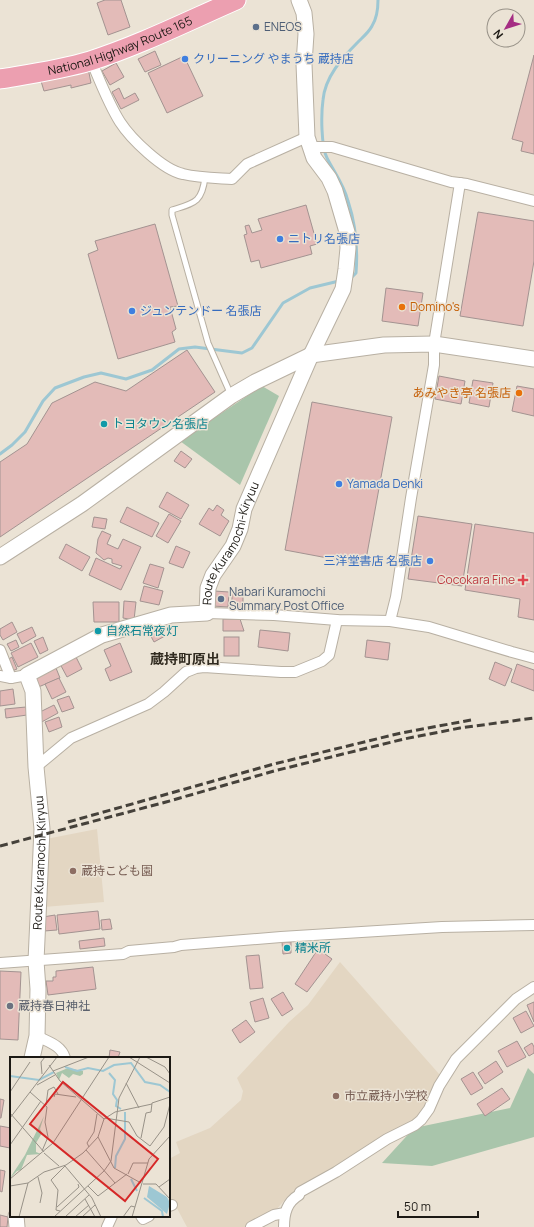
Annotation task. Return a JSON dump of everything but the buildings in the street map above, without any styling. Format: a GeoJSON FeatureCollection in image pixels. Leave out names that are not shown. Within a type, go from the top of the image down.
{"type":"FeatureCollection","features":[{"type":"Feature","properties":{"kind":"highway","name":"National Highway Route 165"},"geometry":{"type":"LineString","coordinates":[[0,78],[54,70],[90,60],[143,41],[236,0]]}},
{"type":"Feature","properties":{"kind":"main road","name":"Route Kuramochi-Kiryuu"},"geometry":{"type":"LineString","coordinates":[[32,1057],[37,1036],[38,989],[36,961],[42,829],[36,767],[33,692],[28,675],[102,635],[171,616],[207,613],[208,588],[213,575],[233,546],[240,529],[244,509],[311,355],[343,289],[348,248],[347,232],[335,191],[329,178],[314,158],[308,142],[304,64],[306,29],[304,13],[299,0]]}},
{"type":"Feature","properties":{"kind":"main road"},"geometry":{"type":"LineString","coordinates":[[0,556],[82,504],[231,396],[255,382],[311,355],[384,345],[434,344],[534,359]]}},
{"type":"Feature","properties":{"kind":"main road"},"geometry":{"type":"LineString","coordinates":[[16,1217],[17,1227]]}},
{"type":"Feature","properties":{"kind":"street"},"geometry":{"type":"LineString","coordinates":[[90,60],[120,123],[139,144],[159,162],[174,171],[183,174],[232,180],[246,164],[308,142],[332,147],[460,183],[534,201]]}},
{"type":"Feature","properties":{"kind":"street"},"geometry":{"type":"LineString","coordinates":[[390,621],[396,597],[434,364],[434,344],[460,183]]}},
{"type":"Feature","properties":{"kind":"street"},"geometry":{"type":"LineString","coordinates":[[207,613],[274,615],[337,620],[390,621],[429,627],[534,658]]}},
{"type":"Feature","properties":{"kind":"street"},"geometry":{"type":"LineString","coordinates":[[36,767],[71,738],[153,701],[190,669],[204,667],[290,672],[322,661],[329,655],[337,620]]}},
{"type":"Feature","properties":{"kind":"street"},"geometry":{"type":"LineString","coordinates":[[0,650],[11,678]]}},
{"type":"Feature","properties":{"kind":"street"},"geometry":{"type":"LineString","coordinates":[[0,676],[11,678],[28,675]]}},
{"type":"Feature","properties":{"kind":"street"},"geometry":{"type":"LineString","coordinates":[[0,964],[123,954],[129,951],[181,945],[281,937],[442,927],[534,925]]}},
{"type":"Feature","properties":{"kind":"street"},"geometry":{"type":"LineString","coordinates":[[284,1227],[285,1213],[289,1204],[293,1198],[300,1195],[300,1192],[336,1172],[387,1139],[415,1125],[428,1109],[442,1080],[456,1059],[516,999],[534,987]]}},
{"type":"Feature","properties":{"kind":"street"},"geometry":{"type":"LineString","coordinates":[[37,1036],[57,1046],[63,1052],[65,1057]]}},
{"type":"Feature","properties":{"kind":"street"},"geometry":{"type":"LineString","coordinates":[[251,1227],[274,1215],[285,1213]]}},
{"type":"Feature","properties":{"kind":"street"},"geometry":{"type":"LineString","coordinates":[[107,1227],[112,1217]]}},
{"type":"Feature","properties":{"kind":"lane"},"geometry":{"type":"LineString","coordinates":[[206,177],[204,191],[199,197],[190,204],[172,210],[172,215],[208,343],[231,396]]}},
{"type":"Feature","properties":{"kind":"shaded area","name":"蔵持こども園"},"geometry":{"type":"Polygon","coordinates":[[[97,829],[104,902],[44,907],[46,839],[97,829]]]}},
{"type":"Feature","properties":{"kind":"shaded area","name":"市立蔵持小学校"},"geometry":{"type":"Polygon","coordinates":[[[340,962],[440,1075],[425,1104],[416,1120],[332,1171],[298,1189],[288,1196],[276,1210],[245,1227],[187,1227],[172,1199],[170,1200],[170,1158],[180,1153],[176,1142],[210,1128],[241,1100],[243,1091],[237,1078],[289,1022],[308,1005],[340,962]]]}},
{"type":"Feature","properties":{"kind":"green space"},"geometry":{"type":"Polygon","coordinates":[[[262,386],[279,396],[240,485],[180,441],[262,386]]]}},
{"type":"Feature","properties":{"kind":"green space"},"geometry":{"type":"Polygon","coordinates":[[[528,1068],[534,1074],[534,1137],[432,1166],[382,1163],[414,1128],[510,1108],[528,1068]]]}},
{"type":"Feature","properties":{"kind":"waterway"},"geometry":{"type":"LineString","coordinates":[[350,279],[356,273],[357,255],[355,228],[346,195],[325,153],[322,130],[322,106],[327,83],[335,68],[368,32],[374,23],[377,14],[378,0]]}},
{"type":"Feature","properties":{"kind":"waterway"},"geometry":{"type":"LineString","coordinates":[[0,454],[25,432],[43,401],[55,388],[84,377],[101,373],[126,379],[152,370],[179,349],[195,347],[242,353],[252,348],[283,303],[310,288],[339,281]]}},
{"type":"Feature","properties":{"kind":"railway"},"geometry":{"type":"LineString","coordinates":[[0,846],[166,802],[274,771],[404,739],[460,728],[534,718]]}},
{"type":"Feature","properties":{"kind":"railway"},"geometry":{"type":"LineString","coordinates":[[68,822],[274,764],[401,733],[471,720]]}},
{"type":"Feature","properties":{"kind":"place","name":"ENEOS"},"geometry":{"type":"Point","coordinates":[256,27]}},
{"type":"Feature","properties":{"kind":"place","name":"クリーニング やまうち 蔵持店"},"geometry":{"type":"Point","coordinates":[185,59]}},
{"type":"Feature","properties":{"kind":"place","name":"ニトリ名張店"},"geometry":{"type":"Point","coordinates":[280,239]}},
{"type":"Feature","properties":{"kind":"place","name":"Domino's"},"geometry":{"type":"Point","coordinates":[402,307]}},
{"type":"Feature","properties":{"kind":"place","name":"ジュンテンドー 名張店"},"geometry":{"type":"Point","coordinates":[132,311]}},
{"type":"Feature","properties":{"kind":"place","name":"あみやき亭 名張店"},"geometry":{"type":"Point","coordinates":[519,393]}},
{"type":"Feature","properties":{"kind":"place","name":"トヨタウン名張店"},"geometry":{"type":"Point","coordinates":[104,424]}},
{"type":"Feature","properties":{"kind":"place","name":"Yamada Denki"},"geometry":{"type":"Point","coordinates":[339,484]}},
{"type":"Feature","properties":{"kind":"place","name":"三洋堂書店 名張店"},"geometry":{"type":"Point","coordinates":[430,561]}},
{"type":"Feature","properties":{"kind":"place","name":"Cocokara Fine"},"geometry":{"type":"Point","coordinates":[523,580]}},
{"type":"Feature","properties":{"kind":"place","name":"Nabari Kuramochi Summary Post Office"},"geometry":{"type":"Point","coordinates":[221,599]}},
{"type":"Feature","properties":{"kind":"place","name":"自然石常夜灯"},"geometry":{"type":"Point","coordinates":[98,631]}},
{"type":"Feature","properties":{"kind":"place","name":"蔵持こども園"},"geometry":{"type":"Point","coordinates":[73,871]}},
{"type":"Feature","properties":{"kind":"place","name":"精米所"},"geometry":{"type":"Point","coordinates":[287,948]}},
{"type":"Feature","properties":{"kind":"place","name":"蔵持春日神社"},"geometry":{"type":"Point","coordinates":[10,1006]}},
{"type":"Feature","properties":{"kind":"place","name":"市立蔵持小学校"},"geometry":{"type":"Point","coordinates":[336,1096]}},
{"type":"Feature","properties":{"kind":"district","name":"蔵持町原出"},"geometry":{"type":"Point","coordinates":[185,659]}}]}
